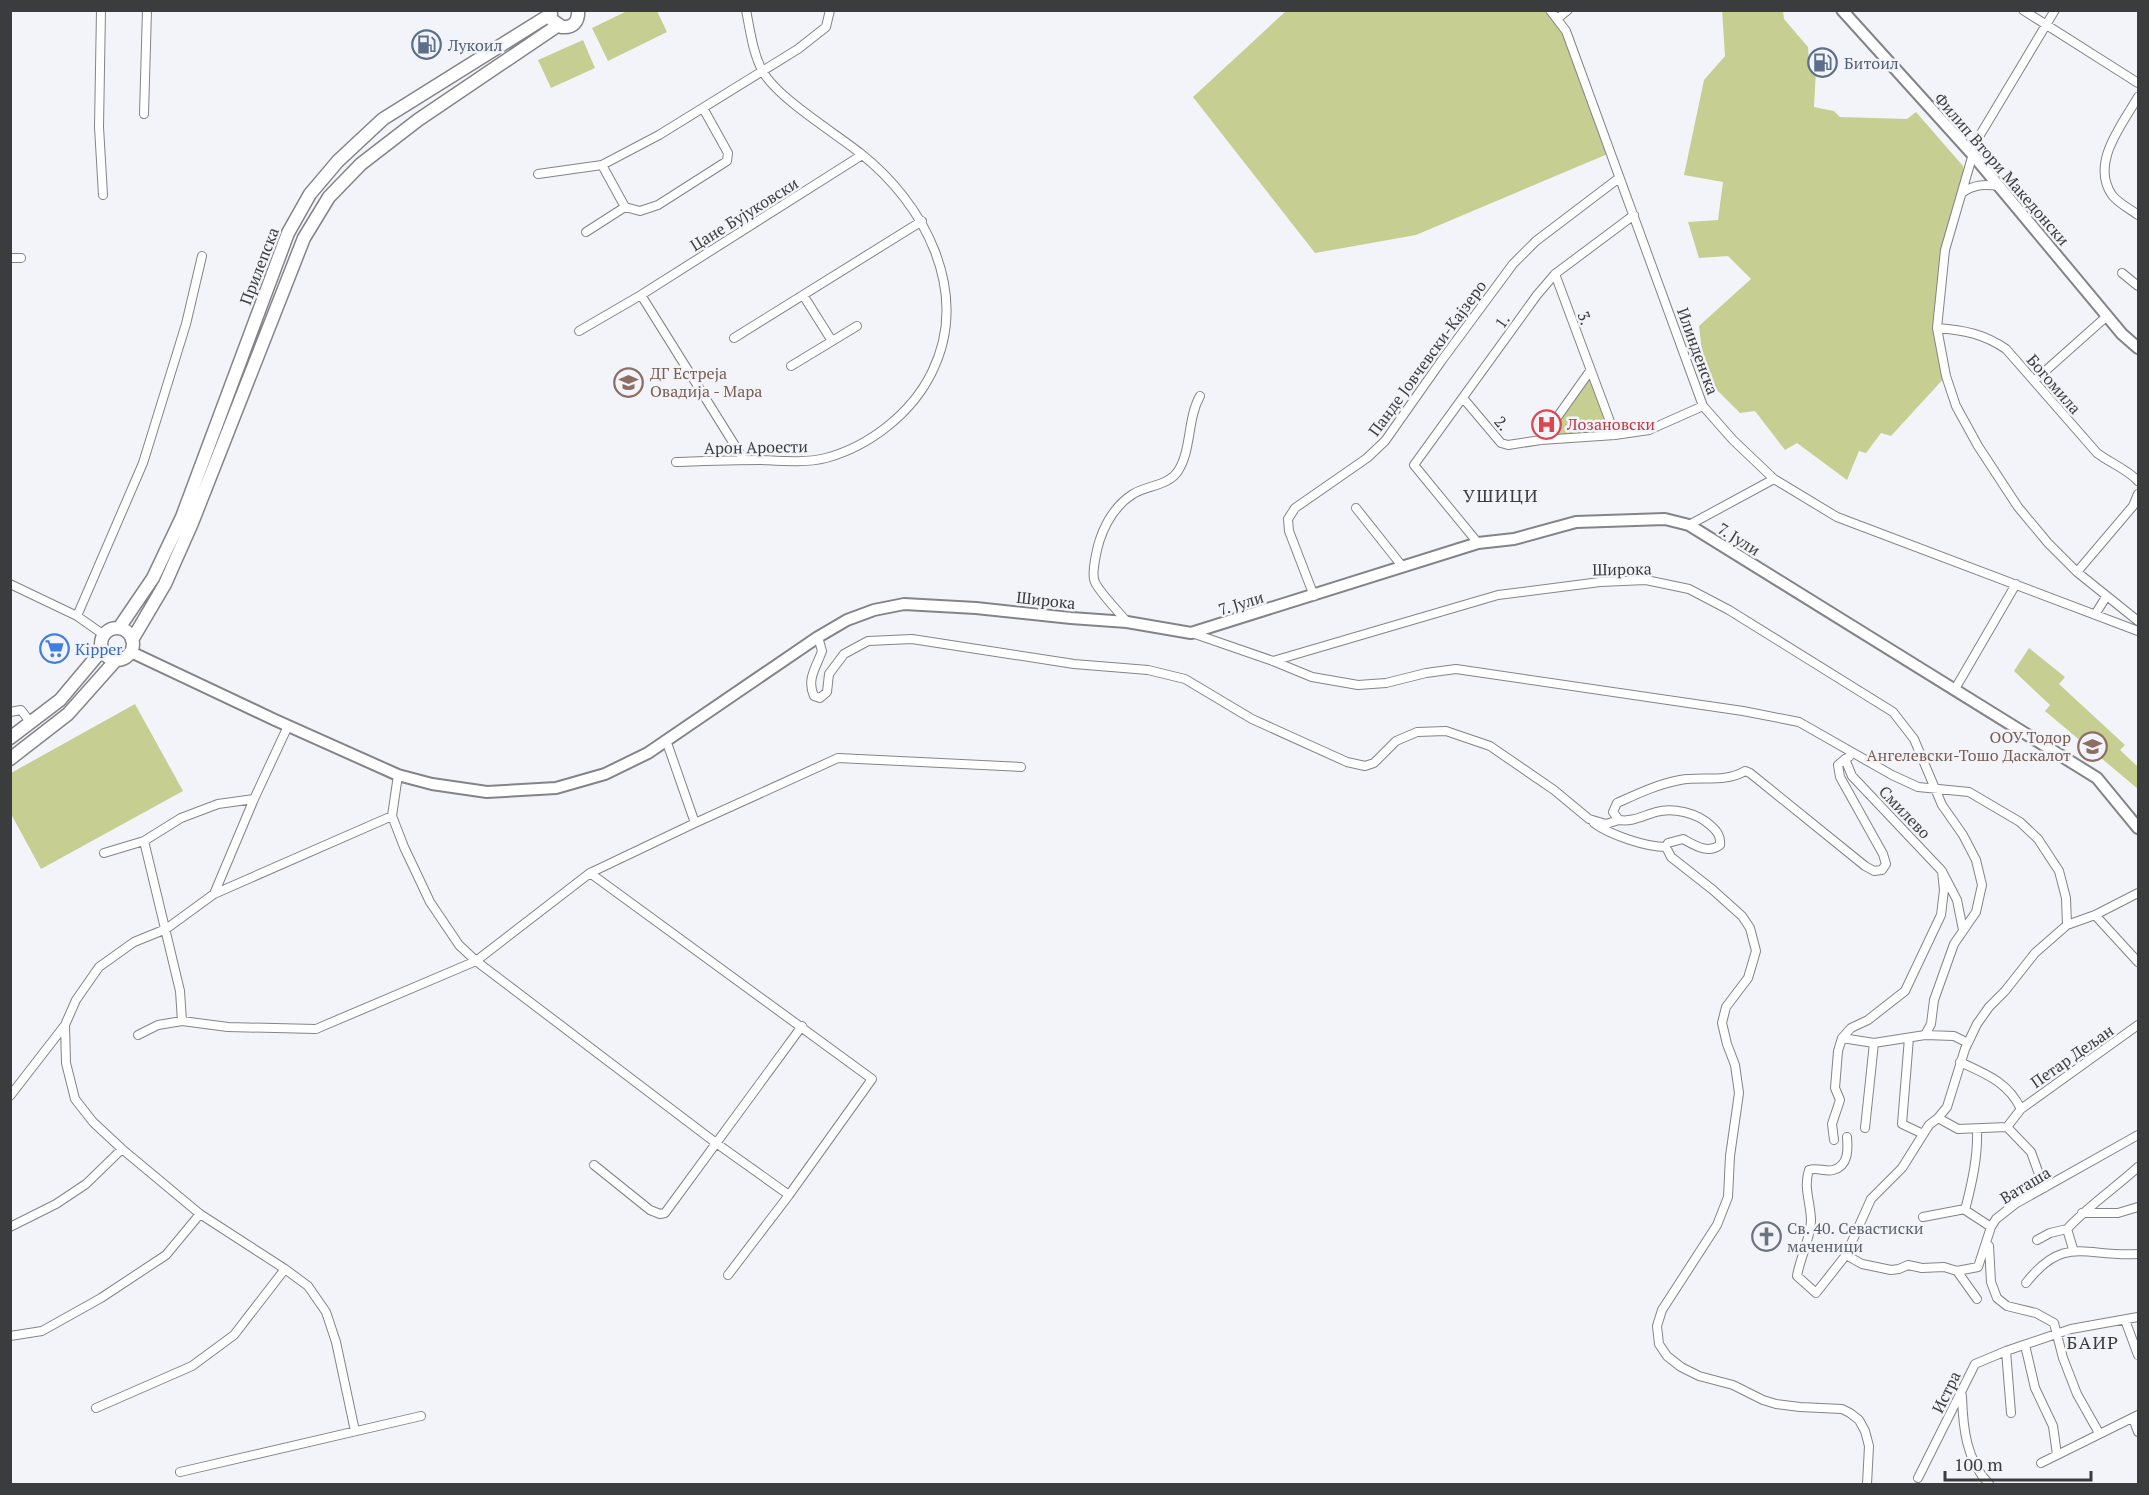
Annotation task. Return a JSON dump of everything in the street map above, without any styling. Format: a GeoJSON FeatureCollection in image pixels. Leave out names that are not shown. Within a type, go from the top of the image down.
{"type":"FeatureCollection","features":[{"type":"Feature","properties":{"kind":"main road","name":"Прилепска"},"geometry":{"type":"LineString","coordinates":[[119,628],[153,578],[182,517],[288,233],[310,194],[338,161],[383,119],[551,12]]}},
{"type":"Feature","properties":{"kind":"main road"},"geometry":{"type":"LineString","coordinates":[[551,12],[557,26]]}},
{"type":"Feature","properties":{"kind":"main road","name":"Прилепска"},"geometry":{"type":"LineString","coordinates":[[132,646],[165,584],[192,523],[304,238],[329,196],[361,164],[418,120],[557,26],[575,24],[581,12]]}},
{"type":"Feature","properties":{"kind":"main road"},"geometry":{"type":"LineString","coordinates":[[10,738],[60,700],[102,650],[104,635],[110,630],[119,628],[127,632],[132,646],[124,658],[116,660],[107,657],[102,650]]}},
{"type":"Feature","properties":{"kind":"main road"},"geometry":{"type":"LineString","coordinates":[[10,759],[68,714],[116,660]]}},
{"type":"Feature","properties":{"kind":"street"},"geometry":{"type":"LineString","coordinates":[[101,10],[99,127],[103,195]]}},
{"type":"Feature","properties":{"kind":"street"},"geometry":{"type":"LineString","coordinates":[[144,114],[147,10]]}},
{"type":"Feature","properties":{"kind":"street","name":"Арон Ароести"},"geometry":{"type":"LineString","coordinates":[[676,462],[825,458],[861,445],[897,419],[924,390],[940,355],[948,318],[938,258],[922,221],[896,186],[862,155],[782,92],[763,72],[746,10]]}},
{"type":"Feature","properties":{"kind":"street"},"geometry":{"type":"LineString","coordinates":[[538,174],[602,165],[703,108],[798,49],[826,27],[830,10]]}},
{"type":"Feature","properties":{"kind":"street","name":"Илинденска"},"geometry":{"type":"LineString","coordinates":[[1551,10],[1566,31],[1703,406],[1733,440],[1774,479],[1837,517],[2139,631]]}},
{"type":"Feature","properties":{"kind":"street"},"geometry":{"type":"LineString","coordinates":[[1557,19],[1568,10]]}},
{"type":"Feature","properties":{"kind":"street","name":"Филип Втори Македонски"},"geometry":{"type":"LineString","coordinates":[[1842,10],[1973,154],[2122,334],[2139,348]]}},
{"type":"Feature","properties":{"kind":"street"},"geometry":{"type":"LineString","coordinates":[[2023,10],[2139,83]]}},
{"type":"Feature","properties":{"kind":"street"},"geometry":{"type":"LineString","coordinates":[[2055,10],[1977,140],[1945,250],[1937,328],[1956,406],[1978,446],[2018,507],[2048,543],[2077,572],[2139,621]]}},
{"type":"Feature","properties":{"kind":"street"},"geometry":{"type":"LineString","coordinates":[[2139,97],[2107,150],[2105,169],[2107,185],[2114,197],[2139,215]]}},
{"type":"Feature","properties":{"kind":"street"},"geometry":{"type":"LineString","coordinates":[[602,165],[625,207],[640,211],[658,206],[727,161],[728,153],[703,108]]}},
{"type":"Feature","properties":{"kind":"street","name":"Цане Бујуковски"},"geometry":{"type":"LineString","coordinates":[[579,331],[641,295],[862,155]]}},
{"type":"Feature","properties":{"kind":"street","name":"Панде Јовчевски-Кајзеро"},"geometry":{"type":"LineString","coordinates":[[1314,596],[1289,531],[1288,519],[1295,508],[1367,458],[1385,441],[1513,264],[1536,241],[1619,178]]}},
{"type":"Feature","properties":{"kind":"street"},"geometry":{"type":"LineString","coordinates":[[1962,194],[1973,186],[1987,184],[2000,186]]}},
{"type":"Feature","properties":{"kind":"street"},"geometry":{"type":"LineString","coordinates":[[586,232],[625,207]]}},
{"type":"Feature","properties":{"kind":"street","name":"1."},"geometry":{"type":"LineString","coordinates":[[1478,543],[1414,465],[1536,295],[1555,274],[1634,215]]}},
{"type":"Feature","properties":{"kind":"street"},"geometry":{"type":"LineString","coordinates":[[734,338],[922,221]]}},
{"type":"Feature","properties":{"kind":"street"},"geometry":{"type":"LineString","coordinates":[[77,616],[143,463],[186,324],[202,256]]}},
{"type":"Feature","properties":{"kind":"street"},"geometry":{"type":"LineString","coordinates":[[10,258],[21,258]]}},
{"type":"Feature","properties":{"kind":"street"},"geometry":{"type":"LineString","coordinates":[[2122,273],[2139,286]]}},
{"type":"Feature","properties":{"kind":"street","name":"3."},"geometry":{"type":"LineString","coordinates":[[1555,274],[1615,435]]}},
{"type":"Feature","properties":{"kind":"street"},"geometry":{"type":"LineString","coordinates":[[641,295],[744,460]]}},
{"type":"Feature","properties":{"kind":"street"},"geometry":{"type":"LineString","coordinates":[[803,295],[832,341]]}},
{"type":"Feature","properties":{"kind":"street"},"geometry":{"type":"LineString","coordinates":[[2034,381],[2107,316]]}},
{"type":"Feature","properties":{"kind":"street"},"geometry":{"type":"LineString","coordinates":[[791,366],[857,326]]}},
{"type":"Feature","properties":{"kind":"street","name":"Богомила"},"geometry":{"type":"LineString","coordinates":[[1937,328],[1963,330],[1990,338],[2006,349],[2097,453],[2132,474],[2139,481]]}},
{"type":"Feature","properties":{"kind":"street"},"geometry":{"type":"LineString","coordinates":[[1541,440],[1590,371]]}},
{"type":"Feature","properties":{"kind":"street"},"geometry":{"type":"LineString","coordinates":[[1127,622],[1095,582],[1094,569],[1098,542],[1112,515],[1133,494],[1163,483],[1178,472],[1192,416],[1200,396]]}},
{"type":"Feature","properties":{"kind":"street","name":"2."},"geometry":{"type":"LineString","coordinates":[[1463,398],[1501,442],[1508,445],[1649,430],[1703,406]]}},
{"type":"Feature","properties":{"kind":"street"},"geometry":{"type":"LineString","coordinates":[[1689,525],[1774,479]]}},
{"type":"Feature","properties":{"kind":"street"},"geometry":{"type":"LineString","coordinates":[[2077,572],[2133,506],[2139,494]]}},
{"type":"Feature","properties":{"kind":"street"},"geometry":{"type":"LineString","coordinates":[[1356,508],[1402,566]]}},
{"type":"Feature","properties":{"kind":"street","name":"7. Јули"},"geometry":{"type":"LineString","coordinates":[[1191,633],[1478,543],[1514,539],[1576,522],[1665,519],[1689,525],[2097,778],[2139,828]]}},
{"type":"Feature","properties":{"kind":"street","name":"Широка"},"geometry":{"type":"LineString","coordinates":[[1274,661],[1498,595],[1599,582],[1646,580],[1689,589],[1729,610],[1893,712],[1914,738],[1936,789]]}},
{"type":"Feature","properties":{"kind":"street"},"geometry":{"type":"LineString","coordinates":[[10,584],[77,616],[104,635]]}},
{"type":"Feature","properties":{"kind":"street"},"geometry":{"type":"LineString","coordinates":[[1955,689],[2016,584]]}},
{"type":"Feature","properties":{"kind":"street"},"geometry":{"type":"LineString","coordinates":[[2096,613],[2106,597]]}},
{"type":"Feature","properties":{"kind":"street","name":"Широка"},"geometry":{"type":"LineString","coordinates":[[132,646],[288,726],[398,775],[432,784],[487,792],[556,788],[605,774],[648,753],[818,637],[847,620],[874,610],[904,604],[976,608],[1127,622],[1191,633],[1274,661],[1312,677],[1358,685],[1386,683],[1426,673],[1456,669],[1743,711],[1799,722],[1918,787],[1969,792],[2020,822],[2038,839],[2059,871],[2066,898],[2067,925]]}},
{"type":"Feature","properties":{"kind":"street"},"geometry":{"type":"LineString","coordinates":[[818,637],[822,651],[810,678],[811,691],[814,696],[820,698],[827,692],[829,674],[844,654],[868,641],[912,639],[1074,664],[1148,670],[1185,679],[1252,719],[1347,762],[1365,766],[1374,763],[1396,741],[1417,732],[1446,731],[1490,746],[1554,790],[1602,829],[1653,847],[1666,847]]}},
{"type":"Feature","properties":{"kind":"street"},"geometry":{"type":"LineString","coordinates":[[10,712],[21,710],[31,723]]}},
{"type":"Feature","properties":{"kind":"street"},"geometry":{"type":"LineString","coordinates":[[214,894],[288,726]]}},
{"type":"Feature","properties":{"kind":"street"},"geometry":{"type":"LineString","coordinates":[[666,740],[695,823]]}},
{"type":"Feature","properties":{"kind":"street"},"geometry":{"type":"LineString","coordinates":[[1619,820],[1613,812],[1617,803],[1632,797],[1681,780],[1732,777],[1744,771],[1750,773],[1865,866],[1874,871],[1882,870],[1886,864],[1883,854],[1840,777],[1838,765],[1845,759],[1856,755]]}},
{"type":"Feature","properties":{"kind":"street"},"geometry":{"type":"LineString","coordinates":[[138,1035],[158,1025],[182,1021],[228,1027],[316,1029],[476,962],[590,873],[838,758],[1021,767]]}},
{"type":"Feature","properties":{"kind":"street","name":"Смилево"},"geometry":{"type":"LineString","coordinates":[[1845,759],[1852,776],[1942,871]]}},
{"type":"Feature","properties":{"kind":"street"},"geometry":{"type":"LineString","coordinates":[[398,775],[392,816],[430,902],[459,945],[476,962],[716,1143],[789,1195]]}},
{"type":"Feature","properties":{"kind":"street"},"geometry":{"type":"LineString","coordinates":[[1925,1035],[1931,1023],[1934,1000],[1954,944],[1976,912],[1982,885],[1976,860],[1963,835],[1942,805],[1936,789]]}},
{"type":"Feature","properties":{"kind":"street"},"geometry":{"type":"LineString","coordinates":[[104,853],[144,841],[182,818],[218,804],[254,799]]}},
{"type":"Feature","properties":{"kind":"street"},"geometry":{"type":"LineString","coordinates":[[1589,819],[1606,824],[1619,820],[1630,822],[1658,812],[1676,811],[1707,822],[1721,838],[1720,845],[1709,850],[1683,840],[1668,843],[1666,847]]}},
{"type":"Feature","properties":{"kind":"street"},"geometry":{"type":"LineString","coordinates":[[10,1096],[65,1025],[76,1000],[99,967],[134,942],[166,929],[214,894],[392,816]]}},
{"type":"Feature","properties":{"kind":"street"},"geometry":{"type":"LineString","coordinates":[[144,841],[180,991],[182,1021]]}},
{"type":"Feature","properties":{"kind":"street"},"geometry":{"type":"LineString","coordinates":[[1666,847],[1671,857],[1742,916],[1750,928],[1756,951],[1748,978],[1726,1007],[1722,1023],[1726,1044],[1735,1065],[1738,1093],[1730,1156],[1728,1197],[1717,1225],[1662,1310],[1657,1326],[1659,1344],[1667,1356],[1681,1367],[1699,1376],[1733,1385],[1762,1400],[1800,1407],[1842,1409],[1850,1413],[1859,1420],[1869,1446],[1867,1485]]}},
{"type":"Feature","properties":{"kind":"street"},"geometry":{"type":"LineString","coordinates":[[1942,871],[1957,900],[1963,930]]}},
{"type":"Feature","properties":{"kind":"street"},"geometry":{"type":"LineString","coordinates":[[1834,1140],[1832,1124],[1840,1100],[1835,1088],[1838,1051],[1842,1038],[1851,1028],[1876,1014],[1905,991],[1941,915],[1944,890],[1942,871]]}},
{"type":"Feature","properties":{"kind":"street"},"geometry":{"type":"LineString","coordinates":[[590,873],[872,1079],[728,1275]]}},
{"type":"Feature","properties":{"kind":"street"},"geometry":{"type":"LineString","coordinates":[[1847,1137],[1848,1155],[1843,1164],[1833,1170],[1816,1168],[1809,1170],[1806,1182],[1811,1224],[1797,1276],[1816,1293],[1846,1255],[1871,1199],[1902,1168],[1929,1125],[1947,1107],[1960,1062],[1977,1023],[1989,1007],[2005,991],[2035,953],[2067,925],[2095,915],[2139,893]]}},
{"type":"Feature","properties":{"kind":"street"},"geometry":{"type":"LineString","coordinates":[[2095,915],[2139,962]]}},
{"type":"Feature","properties":{"kind":"street"},"geometry":{"type":"LineString","coordinates":[[65,1025],[66,1063],[75,1099],[93,1122],[200,1214],[308,1286],[326,1312],[336,1342],[355,1431]]}},
{"type":"Feature","properties":{"kind":"street","name":"Петар Дељан"},"geometry":{"type":"LineString","coordinates":[[2007,1127],[2021,1109],[2139,1025]]}},
{"type":"Feature","properties":{"kind":"street"},"geometry":{"type":"LineString","coordinates":[[594,1165],[654,1213],[665,1213],[801,1026]]}},
{"type":"Feature","properties":{"kind":"street"},"geometry":{"type":"LineString","coordinates":[[1842,1038],[1874,1042],[1925,1035],[1954,1036],[1968,1043]]}},
{"type":"Feature","properties":{"kind":"street"},"geometry":{"type":"LineString","coordinates":[[1909,1038],[1902,1124],[1923,1134]]}},
{"type":"Feature","properties":{"kind":"street"},"geometry":{"type":"LineString","coordinates":[[1865,1128],[1874,1042]]}},
{"type":"Feature","properties":{"kind":"street","name":"Петар Дељан"},"geometry":{"type":"LineString","coordinates":[[1960,1062],[1993,1077],[2014,1096],[2021,1109]]}},
{"type":"Feature","properties":{"kind":"street"},"geometry":{"type":"LineString","coordinates":[[1938,1118],[1958,1129],[2007,1127],[2031,1152],[2044,1188]]}},
{"type":"Feature","properties":{"kind":"street"},"geometry":{"type":"LineString","coordinates":[[1965,1209],[1974,1177],[1978,1145],[1977,1129]]}},
{"type":"Feature","properties":{"kind":"street","name":"Ваташа"},"geometry":{"type":"LineString","coordinates":[[1846,1255],[1862,1264],[1891,1270],[1908,1265],[1957,1270],[1978,1268],[1991,1227],[1996,1219],[2015,1204],[2139,1135]]}},
{"type":"Feature","properties":{"kind":"street"},"geometry":{"type":"LineString","coordinates":[[10,1227],[56,1204],[86,1184],[122,1149]]}},
{"type":"Feature","properties":{"kind":"street"},"geometry":{"type":"LineString","coordinates":[[2037,1240],[2050,1233],[2067,1229],[2082,1213],[2139,1167]]}},
{"type":"Feature","properties":{"kind":"street"},"geometry":{"type":"LineString","coordinates":[[2082,1213],[2118,1213],[2139,1207]]}},
{"type":"Feature","properties":{"kind":"street"},"geometry":{"type":"LineString","coordinates":[[1923,1216],[1965,1209],[1991,1227]]}},
{"type":"Feature","properties":{"kind":"street"},"geometry":{"type":"LineString","coordinates":[[10,1336],[42,1331],[101,1298],[166,1255],[200,1214]]}},
{"type":"Feature","properties":{"kind":"street"},"geometry":{"type":"LineString","coordinates":[[2067,1229],[2073,1249]]}},
{"type":"Feature","properties":{"kind":"street"},"geometry":{"type":"LineString","coordinates":[[1989,1238],[1991,1282],[1997,1298],[2007,1306],[2036,1313],[2054,1323],[2063,1358],[2077,1394],[2099,1432]]}},
{"type":"Feature","properties":{"kind":"street"},"geometry":{"type":"LineString","coordinates":[[2026,1283],[2037,1269],[2050,1259],[2073,1249],[2139,1254]]}},
{"type":"Feature","properties":{"kind":"street"},"geometry":{"type":"LineString","coordinates":[[96,1408],[192,1366],[234,1335],[285,1269]]}},
{"type":"Feature","properties":{"kind":"street"},"geometry":{"type":"LineString","coordinates":[[1957,1270],[1977,1299]]}},
{"type":"Feature","properties":{"kind":"street","name":"Истра"},"geometry":{"type":"LineString","coordinates":[[1917,1478],[1962,1394],[1975,1364],[2057,1334],[2091,1325],[2139,1317]]}},
{"type":"Feature","properties":{"kind":"street"},"geometry":{"type":"LineString","coordinates":[[2125,1320],[2139,1355]]}},
{"type":"Feature","properties":{"kind":"street"},"geometry":{"type":"LineString","coordinates":[[2025,1345],[2035,1388],[2053,1426],[2057,1455]]}},
{"type":"Feature","properties":{"kind":"street"},"geometry":{"type":"LineString","coordinates":[[2006,1351],[2011,1413]]}},
{"type":"Feature","properties":{"kind":"street"},"geometry":{"type":"LineString","coordinates":[[1962,1394],[1964,1431],[1968,1450],[1989,1485]]}},
{"type":"Feature","properties":{"kind":"street"},"geometry":{"type":"LineString","coordinates":[[180,1472],[421,1416]]}},
{"type":"Feature","properties":{"kind":"street"},"geometry":{"type":"LineString","coordinates":[[2041,1462],[2136,1416],[2139,1432]]}},
{"type":"Feature","properties":{"kind":"green space"},"geometry":{"type":"Polygon","coordinates":[[[1722,10],[1783,11],[1784,19],[1808,47],[1809,61],[1816,70],[1814,107],[1834,111],[1840,117],[1907,119],[1916,112],[1963,166],[1966,181],[1945,250],[1937,328],[1946,376],[1891,436],[1881,433],[1866,453],[1859,451],[1847,480],[1797,443],[1785,450],[1755,411],[1740,413],[1705,378],[1699,326],[1751,279],[1728,256],[1699,258],[1688,222],[1718,220],[1723,182],[1684,175],[1704,80],[1725,56],[1722,10]]]}},
{"type":"Feature","properties":{"kind":"green space"},"geometry":{"type":"Polygon","coordinates":[[[627,11],[657,11],[667,32],[608,61],[592,28],[627,11]]]}},
{"type":"Feature","properties":{"kind":"green space"},"geometry":{"type":"Polygon","coordinates":[[[1286,11],[1551,11],[1566,31],[1610,153],[1416,235],[1315,253],[1193,97],[1286,11]]]}},
{"type":"Feature","properties":{"kind":"green space"},"geometry":{"type":"Polygon","coordinates":[[[583,40],[595,68],[551,88],[538,60],[583,40]]]}},
{"type":"Feature","properties":{"kind":"green space"},"geometry":{"type":"Polygon","coordinates":[[[1590,371],[1615,435],[1541,440],[1590,371]]]}},
{"type":"Feature","properties":{"kind":"green space"},"geometry":{"type":"Polygon","coordinates":[[[2029,648],[2065,677],[2059,684],[2125,745],[2120,750],[2137,766],[2138,764],[2138,789],[2045,711],[2050,705],[2014,671],[2029,648]]]}},
{"type":"Feature","properties":{"kind":"green space"},"geometry":{"type":"Polygon","coordinates":[[[135,704],[183,791],[41,869],[11,814],[11,773],[135,704]]]}},
{"type":"Feature","properties":{"kind":"place","name":"Лукоил"},"geometry":{"type":"Point","coordinates":[427,45]}},
{"type":"Feature","properties":{"kind":"place","name":"Битоил"},"geometry":{"type":"Point","coordinates":[1823,63]}},
{"type":"Feature","properties":{"kind":"place","name":"ДГ Естреја Овадија - Мара"},"geometry":{"type":"Point","coordinates":[629,382]}},
{"type":"Feature","properties":{"kind":"place","name":"Лозановски"},"geometry":{"type":"Point","coordinates":[1546,424]}},
{"type":"Feature","properties":{"kind":"place","name":"Kipper"},"geometry":{"type":"Point","coordinates":[54,649]}},
{"type":"Feature","properties":{"kind":"place","name":"ООУ Тодор Ангелевски-Тошо Даскалот"},"geometry":{"type":"Point","coordinates":[2092,746]}},
{"type":"Feature","properties":{"kind":"place","name":"Св. 40. Севастиски маченици"},"geometry":{"type":"Point","coordinates":[1766,1237]}},
{"type":"Feature","properties":{"kind":"district","name":"УШИЦИ"},"geometry":{"type":"Point","coordinates":[1501,495]}},
{"type":"Feature","properties":{"kind":"district","name":"БАИР"},"geometry":{"type":"Point","coordinates":[2093,1342]}}]}
